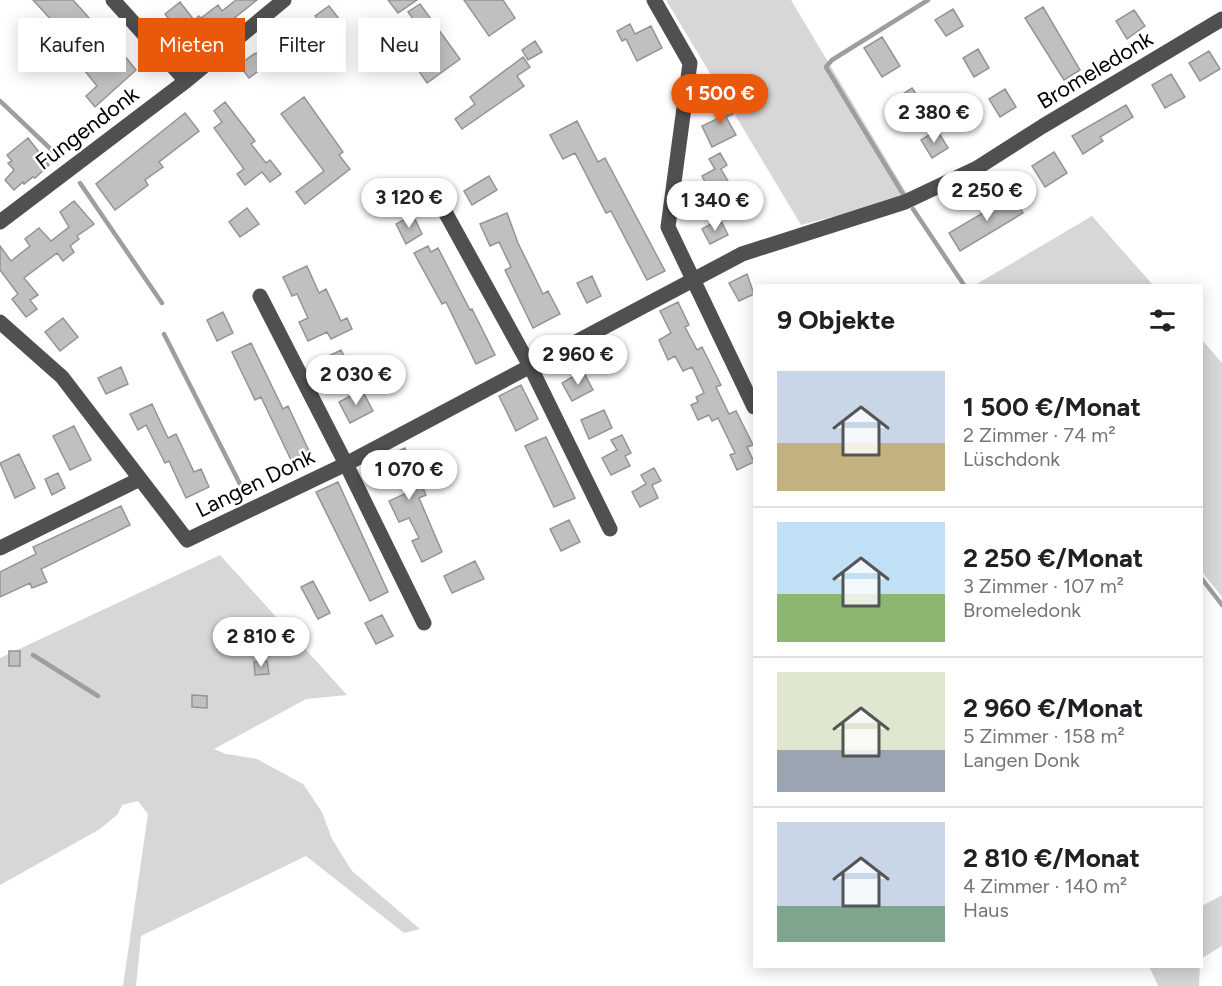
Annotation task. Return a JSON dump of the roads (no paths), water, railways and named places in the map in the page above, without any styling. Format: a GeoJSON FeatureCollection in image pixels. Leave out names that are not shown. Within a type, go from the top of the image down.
{"type":"FeatureCollection","features":[{"type":"Feature","properties":{"kind":"street"},"geometry":{"type":"LineString","coordinates":[[113,0],[186,81]]}},
{"type":"Feature","properties":{"kind":"street","name":"Fungendonk"},"geometry":{"type":"LineString","coordinates":[[0,222],[186,81],[285,0]]}},
{"type":"Feature","properties":{"kind":"street"},"geometry":{"type":"LineString","coordinates":[[654,0],[690,63],[668,227],[753,405]]}},
{"type":"Feature","properties":{"kind":"street","name":"Bromeledonk"},"geometry":{"type":"LineString","coordinates":[[692,281],[742,254],[885,206],[905,202],[977,168],[1043,126],[1222,20]]}},
{"type":"Feature","properties":{"kind":"street"},"geometry":{"type":"LineString","coordinates":[[444,210],[530,366],[609,529]]}},
{"type":"Feature","properties":{"kind":"street","name":"Langen Donk"},"geometry":{"type":"LineString","coordinates":[[0,321],[63,377],[187,540],[346,464],[692,281]]}},
{"type":"Feature","properties":{"kind":"street","name":"Langen Donk"},"geometry":{"type":"LineString","coordinates":[[260,296],[424,623]]}},
{"type":"Feature","properties":{"kind":"street"},"geometry":{"type":"LineString","coordinates":[[0,548],[140,479]]}},
{"type":"Feature","properties":{"kind":"waterway"},"geometry":{"type":"LineString","coordinates":[[906,199],[826,67],[832,60],[928,0]]}},
{"type":"Feature","properties":{"kind":"waterway"},"geometry":{"type":"LineString","coordinates":[[0,101],[57,155]]}},
{"type":"Feature","properties":{"kind":"waterway"},"geometry":{"type":"LineString","coordinates":[[80,183],[162,303]]}},
{"type":"Feature","properties":{"kind":"waterway"},"geometry":{"type":"LineString","coordinates":[[913,209],[963,284]]}},
{"type":"Feature","properties":{"kind":"waterway"},"geometry":{"type":"LineString","coordinates":[[164,334],[242,488]]}},
{"type":"Feature","properties":{"kind":"waterway"},"geometry":{"type":"LineString","coordinates":[[1203,580],[1222,605]]}},
{"type":"Feature","properties":{"kind":"waterway"},"geometry":{"type":"LineString","coordinates":[[33,655],[98,696]]}}]}
